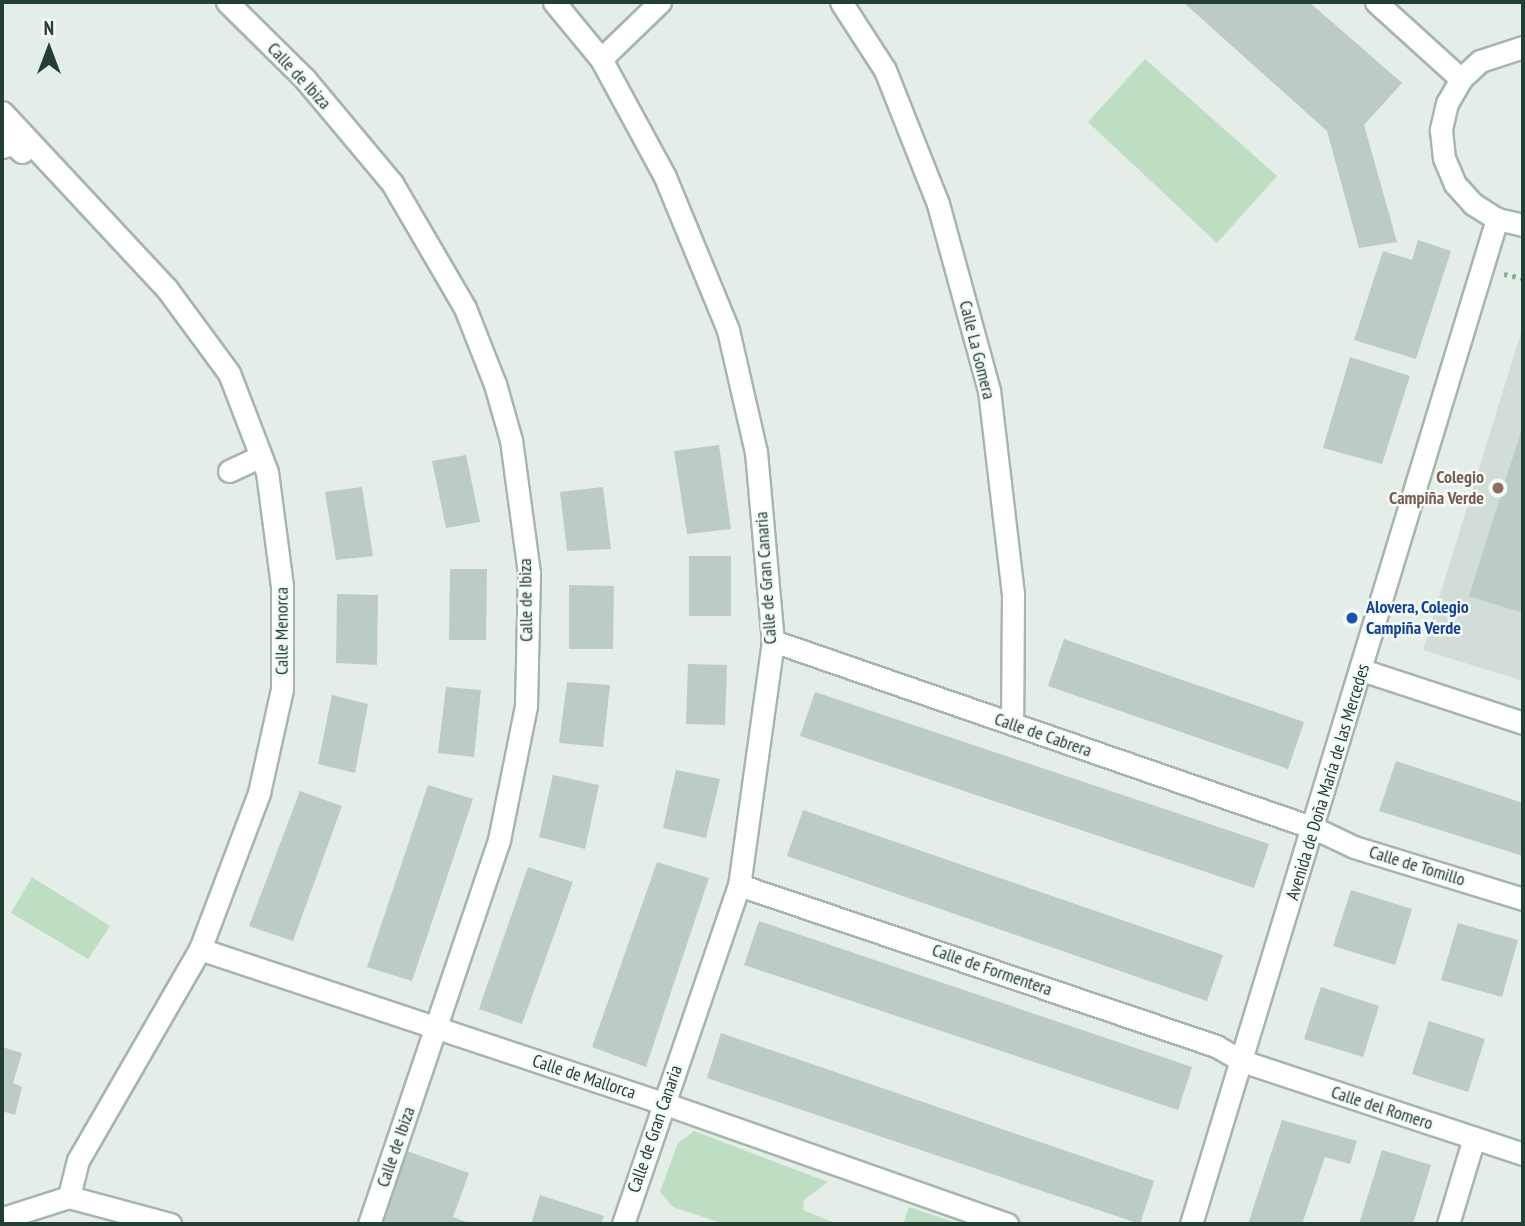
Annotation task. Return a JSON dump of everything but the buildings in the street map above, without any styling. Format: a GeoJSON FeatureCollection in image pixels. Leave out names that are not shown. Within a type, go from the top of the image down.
{"type":"FeatureCollection","features":[{"type":"Feature","properties":{"kind":"street","name":"Calle de Ibiza"},"geometry":{"type":"LineString","coordinates":[[228,2],[304,79],[393,183],[465,308],[495,384],[511,440],[529,573],[526,706],[499,840],[438,1028],[369,1224]]}},
{"type":"Feature","properties":{"kind":"street","name":"Calle de Gran Canaria"},"geometry":{"type":"LineString","coordinates":[[554,2],[601,59],[665,177],[729,330],[756,452],[773,641],[739,885],[623,1224]]}},
{"type":"Feature","properties":{"kind":"street"},"geometry":{"type":"LineString","coordinates":[[601,59],[660,2]]}},
{"type":"Feature","properties":{"kind":"street","name":"Calle La Gomera"},"geometry":{"type":"LineString","coordinates":[[841,2],[885,70],[938,205],[989,390],[1013,594],[1012,724]]}},
{"type":"Feature","properties":{"kind":"street"},"geometry":{"type":"LineString","coordinates":[[1376,2],[1461,79]]}},
{"type":"Feature","properties":{"kind":"street"},"geometry":{"type":"LineString","coordinates":[[1523,47],[1480,61],[1461,79],[1447,103],[1441,130],[1444,158],[1464,194],[1497,219],[1523,225]]}},
{"type":"Feature","properties":{"kind":"street","name":"Calle Menorca"},"geometry":{"type":"LineString","coordinates":[[5,115],[167,289],[229,373],[267,472],[282,586],[282,689],[259,793],[200,950],[78,1160],[69,1197]]}},
{"type":"Feature","properties":{"kind":"street"},"geometry":{"type":"LineString","coordinates":[[2,147],[8,145],[3,135],[22,152],[30,142]]}},
{"type":"Feature","properties":{"kind":"street","name":"Avenida de Doña María de las Mercedes"},"geometry":{"type":"LineString","coordinates":[[1191,1224],[1314,828],[1497,219]]}},
{"type":"Feature","properties":{"kind":"street"},"geometry":{"type":"LineString","coordinates":[[229,471],[261,456]]}},
{"type":"Feature","properties":{"kind":"street","name":"Calle de Cabrera"},"geometry":{"type":"LineString","coordinates":[[773,641],[1314,828]]}},
{"type":"Feature","properties":{"kind":"street"},"geometry":{"type":"LineString","coordinates":[[1362,670],[1523,723]]}},
{"type":"Feature","properties":{"kind":"street","name":"Calle de Tomillo"},"geometry":{"type":"LineString","coordinates":[[1314,828],[1354,847],[1523,899]]}},
{"type":"Feature","properties":{"kind":"street","name":"Calle de Formentera"},"geometry":{"type":"LineString","coordinates":[[739,885],[1216,1046],[1242,1061]]}},
{"type":"Feature","properties":{"kind":"street","name":"Calle de Mallorca"},"geometry":{"type":"LineString","coordinates":[[200,950],[663,1103],[1007,1224]]}},
{"type":"Feature","properties":{"kind":"street","name":"Calle del Romero"},"geometry":{"type":"LineString","coordinates":[[1242,1061],[1523,1154]]}},
{"type":"Feature","properties":{"kind":"street"},"geometry":{"type":"LineString","coordinates":[[1448,1224],[1474,1138]]}},
{"type":"Feature","properties":{"kind":"street"},"geometry":{"type":"LineString","coordinates":[[9,1220],[69,1197],[170,1224]]}},
{"type":"Feature","properties":{"kind":"shaded area","name":"Colegio Campiña Verde"},"geometry":{"type":"Polygon","coordinates":[[[1523,326],[1523,681],[1423,650],[1523,326]]]}},
{"type":"Feature","properties":{"kind":"green space"},"geometry":{"type":"Polygon","coordinates":[[[1145,59],[1277,176],[1217,243],[1088,122],[1145,59]]]}},
{"type":"Feature","properties":{"kind":"green space"},"geometry":{"type":"Polygon","coordinates":[[[32,877],[110,926],[88,959],[11,913],[32,877]]]}},
{"type":"Feature","properties":{"kind":"green space"},"geometry":{"type":"Polygon","coordinates":[[[694,1131],[828,1182],[804,1200],[803,1210],[837,1224],[724,1224],[673,1207],[660,1192],[678,1143],[694,1131]]]}},
{"type":"Feature","properties":{"kind":"green space"},"geometry":{"type":"Polygon","coordinates":[[[909,1207],[959,1224],[903,1224],[909,1207]]]}},
{"type":"Feature","properties":{"kind":"place","name":"Colegio Campiña Verde"},"geometry":{"type":"Point","coordinates":[1498,488]}},
{"type":"Feature","properties":{"kind":"place","name":"Alovera, Colegio Campiña Verde"},"geometry":{"type":"Point","coordinates":[1352,618]}}]}
